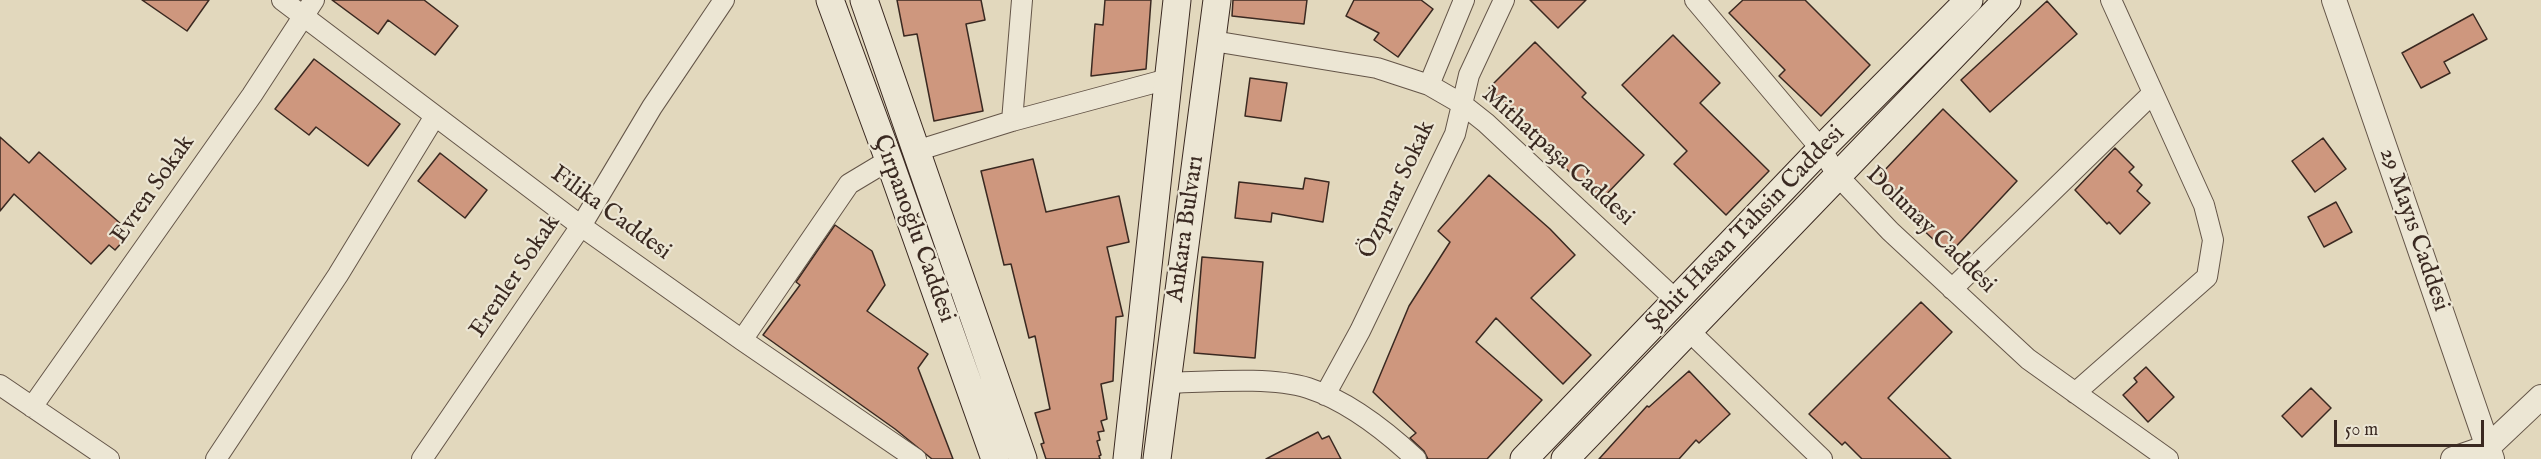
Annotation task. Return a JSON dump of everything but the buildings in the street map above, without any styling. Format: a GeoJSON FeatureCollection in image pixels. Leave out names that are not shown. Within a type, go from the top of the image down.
{"type":"FeatureCollection","features":[{"type":"Feature","properties":{"kind":"main road","name":"Çırpanoğlu Caddesi"},"geometry":{"type":"LineString","coordinates":[[830,0],[994,459]]}},
{"type":"Feature","properties":{"kind":"main road","name":"Çırpanoğlu Caddesi"},"geometry":{"type":"LineString","coordinates":[[864,0],[1023,459]]}},
{"type":"Feature","properties":{"kind":"main road","name":"Ankara Bulvarı"},"geometry":{"type":"LineString","coordinates":[[1127,459],[1177,0]]}},
{"type":"Feature","properties":{"kind":"main road","name":"Ankara Bulvarı"},"geometry":{"type":"LineString","coordinates":[[1157,459],[1217,0]]}},
{"type":"Feature","properties":{"kind":"main road","name":"Şehit Hasan Tahsin Caddesi"},"geometry":{"type":"LineString","coordinates":[[1524,459],[1821,149],[1969,0]]}},
{"type":"Feature","properties":{"kind":"main road","name":"Şehit Hasan Tahsin Caddesi"},"geometry":{"type":"LineString","coordinates":[[1564,459],[2007,0]]}},
{"type":"Feature","properties":{"kind":"street","name":"Filika Caddesi"},"geometry":{"type":"LineString","coordinates":[[282,0],[308,8],[435,116],[581,226],[916,459]]}},
{"type":"Feature","properties":{"kind":"street","name":"Erenler Sokak"},"geometry":{"type":"LineString","coordinates":[[422,459],[581,226],[652,107],[724,0]]}},
{"type":"Feature","properties":{"kind":"street"},"geometry":{"type":"LineString","coordinates":[[1012,121],[1022,0]]}},
{"type":"Feature","properties":{"kind":"street"},"geometry":{"type":"LineString","coordinates":[[1429,85],[1464,0]]}},
{"type":"Feature","properties":{"kind":"street","name":"Özpınar Sokak"},"geometry":{"type":"LineString","coordinates":[[1325,395],[1360,331],[1455,134],[1469,75],[1504,0]]}},
{"type":"Feature","properties":{"kind":"street"},"geometry":{"type":"LineString","coordinates":[[2075,393],[2207,277],[2213,240],[2204,205],[2111,0]]}},
{"type":"Feature","properties":{"kind":"street","name":"29 Mayıs Caddesi"},"geometry":{"type":"LineString","coordinates":[[2334,0],[2490,453]]}},
{"type":"Feature","properties":{"kind":"street","name":"Dolunay Caddesi"},"geometry":{"type":"LineString","coordinates":[[1703,3],[1821,149],[1838,176],[1890,231],[2028,359],[2168,459]]}},
{"type":"Feature","properties":{"kind":"street","name":"Evren Sokak"},"geometry":{"type":"LineString","coordinates":[[32,407],[252,95],[308,8]]}},
{"type":"Feature","properties":{"kind":"street","name":"Mithatpaşa Caddesi"},"geometry":{"type":"LineString","coordinates":[[1213,41],[1377,68],[1429,85],[1462,104],[1486,123],[1677,301]]}},
{"type":"Feature","properties":{"kind":"street"},"geometry":{"type":"LineString","coordinates":[[916,151],[1012,121],[1168,79]]}},
{"type":"Feature","properties":{"kind":"street"},"geometry":{"type":"LineString","coordinates":[[1952,289],[2153,93]]}},
{"type":"Feature","properties":{"kind":"street"},"geometry":{"type":"LineString","coordinates":[[216,459],[338,275],[435,116]]}},
{"type":"Feature","properties":{"kind":"street"},"geometry":{"type":"LineString","coordinates":[[742,340],[849,184],[889,160]]}},
{"type":"Feature","properties":{"kind":"street"},"geometry":{"type":"LineString","coordinates":[[1689,331],[1822,459]]}},
{"type":"Feature","properties":{"kind":"street"},"geometry":{"type":"LineString","coordinates":[[1166,383],[1276,383],[1307,388],[1325,395],[1381,429],[1416,459]]}},
{"type":"Feature","properties":{"kind":"street"},"geometry":{"type":"LineString","coordinates":[[0,385],[109,459]]}},
{"type":"Feature","properties":{"kind":"street"},"geometry":{"type":"LineString","coordinates":[[2453,459],[2490,453],[2541,397]]}}]}
